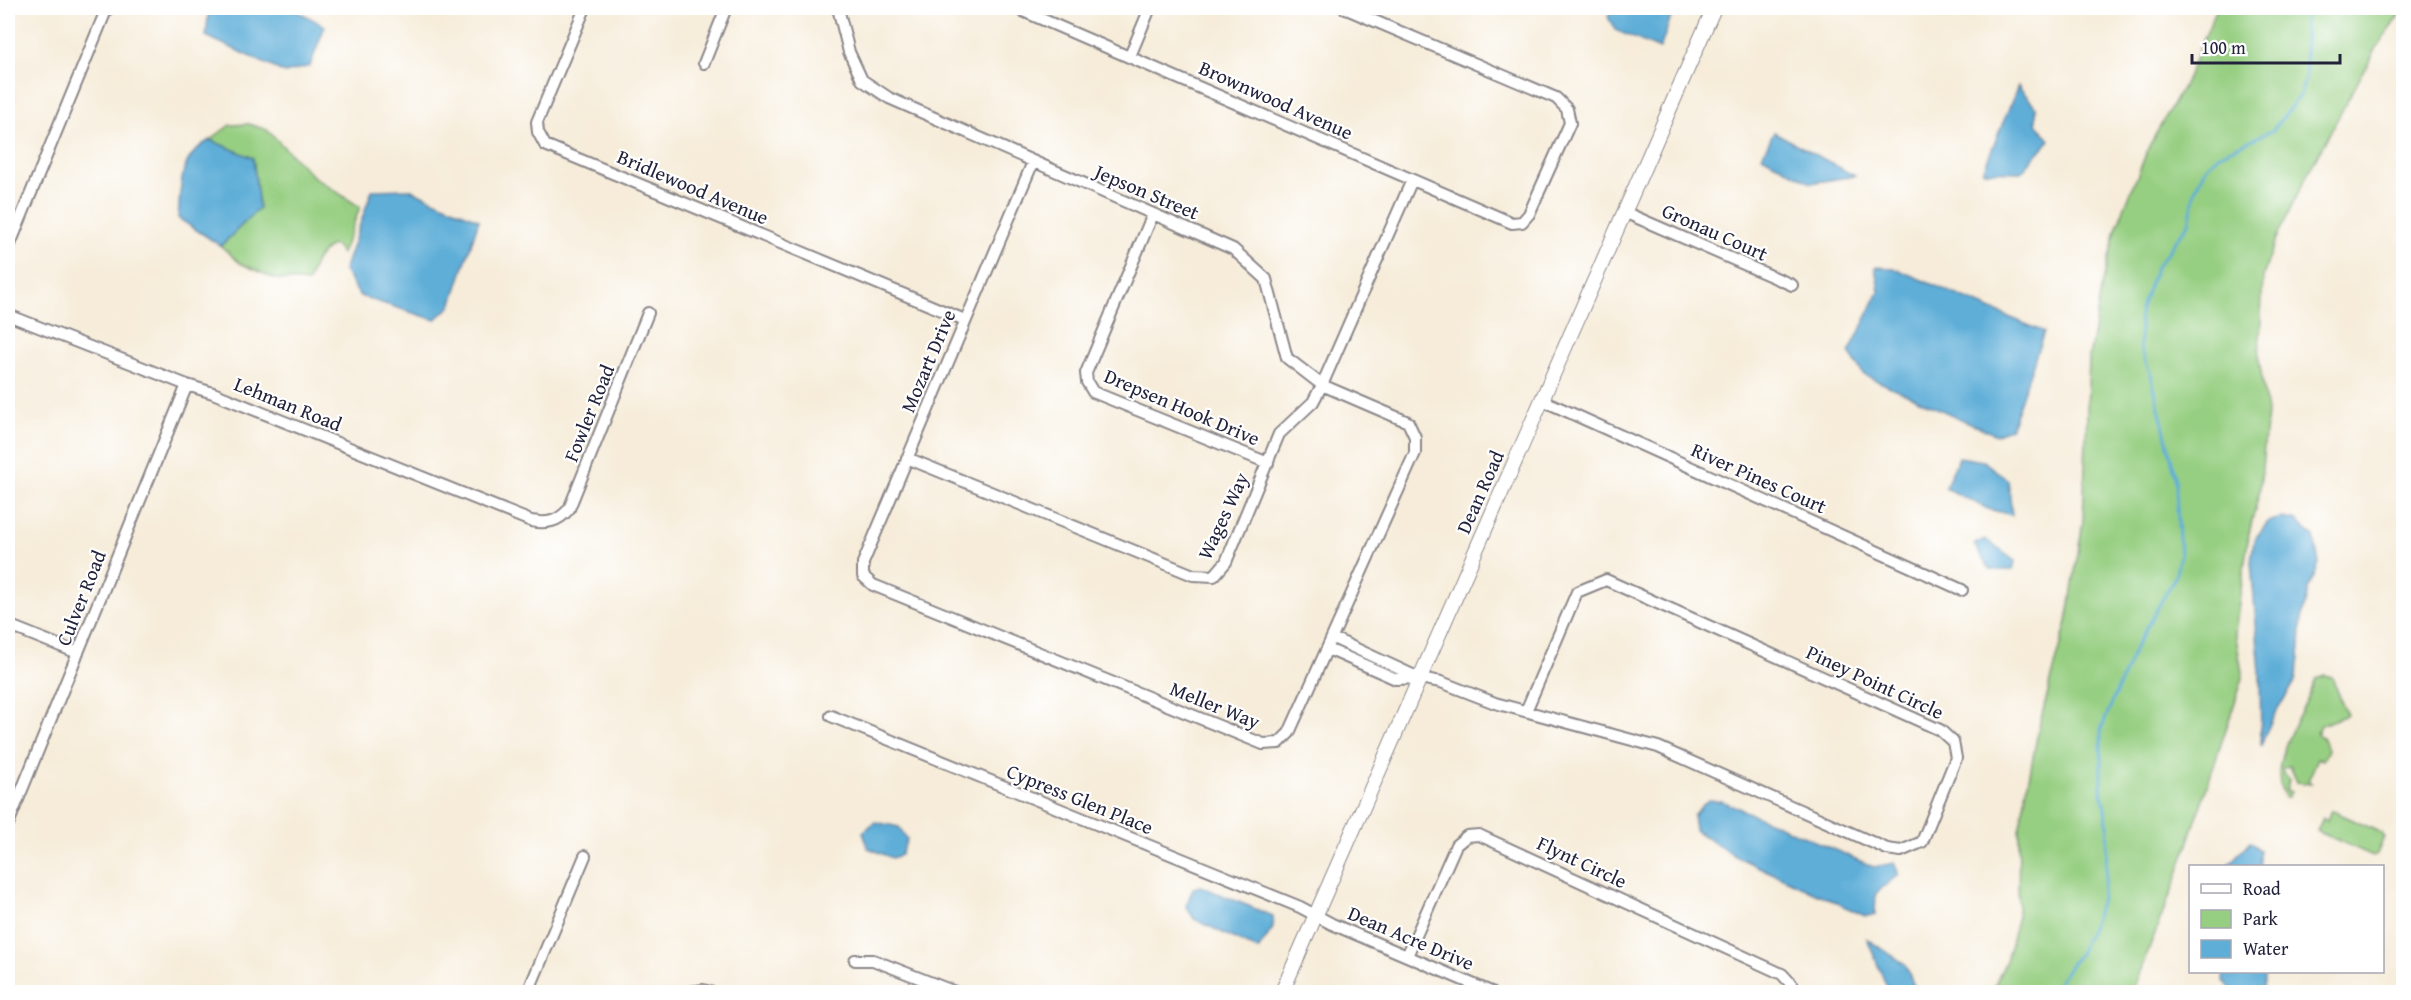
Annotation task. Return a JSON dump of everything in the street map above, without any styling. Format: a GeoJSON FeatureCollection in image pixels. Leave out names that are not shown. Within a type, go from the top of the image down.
{"type":"FeatureCollection","features":[{"type":"Feature","properties":{"kind":"main road","name":"Dean Road"},"geometry":{"type":"LineString","coordinates":[[1282,993],[1714,8]]}},
{"type":"Feature","properties":{"kind":"street"},"geometry":{"type":"LineString","coordinates":[[8,249],[107,8]]}},
{"type":"Feature","properties":{"kind":"street","name":"Bridlewood Avenue"},"geometry":{"type":"LineString","coordinates":[[585,8],[537,122],[538,132],[544,145],[965,320]]}},
{"type":"Feature","properties":{"kind":"street"},"geometry":{"type":"LineString","coordinates":[[704,63],[726,8]]}},
{"type":"Feature","properties":{"kind":"street","name":"Jepson Street"},"geometry":{"type":"LineString","coordinates":[[838,8],[849,52],[862,80],[889,98],[1233,249],[1266,279],[1287,358],[1322,384],[1408,422],[1415,437]]}},
{"type":"Feature","properties":{"kind":"street","name":"Brownwood Avenue"},"geometry":{"type":"LineString","coordinates":[[1016,8],[1512,223],[1522,222],[1529,214],[1570,123],[1567,109],[1556,98],[1344,8]]}},
{"type":"Feature","properties":{"kind":"street"},"geometry":{"type":"LineString","coordinates":[[1130,56],[1150,8]]}},
{"type":"Feature","properties":{"kind":"street","name":"Mozart Drive"},"geometry":{"type":"LineString","coordinates":[[863,576],[863,563],[1033,162]]}},
{"type":"Feature","properties":{"kind":"street","name":"Wages Way"},"geometry":{"type":"LineString","coordinates":[[907,458],[1193,575],[1214,576],[1226,562],[1279,434],[1313,402],[1322,384],[1412,180]]}},
{"type":"Feature","properties":{"kind":"street","name":"Gronau Court"},"geometry":{"type":"LineString","coordinates":[[1624,212],[1792,285]]}},
{"type":"Feature","properties":{"kind":"street","name":"Drepsen Hook Drive"},"geometry":{"type":"LineString","coordinates":[[1153,214],[1086,373],[1087,382],[1093,392],[1268,463]]}},
{"type":"Feature","properties":{"kind":"street","name":"Fowler Road"},"geometry":{"type":"LineString","coordinates":[[555,521],[569,509],[574,498],[648,313]]}},
{"type":"Feature","properties":{"kind":"street","name":"Lehman Road"},"geometry":{"type":"LineString","coordinates":[[8,315],[187,386],[213,393],[531,521],[542,523],[555,521]]}},
{"type":"Feature","properties":{"kind":"street","name":"Culver Road"},"geometry":{"type":"LineString","coordinates":[[8,824],[187,386]]}},
{"type":"Feature","properties":{"kind":"street","name":"River Pines Court"},"geometry":{"type":"LineString","coordinates":[[1542,400],[1962,590]]}},
{"type":"Feature","properties":{"kind":"street","name":"Meller Way"},"geometry":{"type":"LineString","coordinates":[[863,576],[873,585],[1263,744],[1279,743],[1289,733],[1330,644],[1414,453],[1415,437]]}},
{"type":"Feature","properties":{"kind":"street","name":"Piney Point Circle"},"geometry":{"type":"LineString","coordinates":[[1330,644],[1395,679],[1420,678],[1441,682],[1484,699],[1526,711],[1658,747],[1887,849],[1901,851],[1922,842],[1956,758],[1953,742],[1940,730],[1606,580],[1577,592],[1526,711]]}},
{"type":"Feature","properties":{"kind":"street"},"geometry":{"type":"LineString","coordinates":[[8,625],[78,653]]}},
{"type":"Feature","properties":{"kind":"street","name":"Cypress Glen Place"},"geometry":{"type":"LineString","coordinates":[[831,717],[1316,915]]}},
{"type":"Feature","properties":{"kind":"street","name":"Flynt Circle"},"geometry":{"type":"LineString","coordinates":[[1407,956],[1456,845],[1467,836],[1479,835],[1782,974],[1793,986],[1794,993]]}},
{"type":"Feature","properties":{"kind":"street"},"geometry":{"type":"LineString","coordinates":[[528,993],[585,856]]}},
{"type":"Feature","properties":{"kind":"street","name":"Dean Acre Drive"},"geometry":{"type":"LineString","coordinates":[[1316,915],[1491,993]]}},
{"type":"Feature","properties":{"kind":"street"},"geometry":{"type":"LineString","coordinates":[[855,960],[873,960],[955,993]]}},
{"type":"Feature","properties":{"kind":"street"},"geometry":{"type":"LineString","coordinates":[[689,993],[703,990],[710,993]]}},
{"type":"Feature","properties":{"kind":"green space"},"geometry":{"type":"Polygon","coordinates":[[[2217,8],[2404,8],[2376,49],[2311,167],[2275,241],[2263,276],[2259,359],[2267,412],[2260,490],[2249,533],[2235,632],[2243,678],[2176,880],[2132,992],[1992,992],[2007,958],[2018,916],[2019,830],[2039,726],[2067,622],[2083,521],[2089,358],[2101,290],[2116,229],[2150,144],[2185,83],[2217,8]]]}},
{"type":"Feature","properties":{"kind":"green space"},"geometry":{"type":"Polygon","coordinates":[[[249,124],[267,130],[314,177],[360,207],[342,254],[337,247],[332,245],[323,252],[316,261],[308,282],[275,279],[240,263],[221,246],[259,207],[253,158],[210,140],[230,125],[249,124]]]}},
{"type":"Feature","properties":{"kind":"green space"},"geometry":{"type":"Polygon","coordinates":[[[2324,675],[2332,677],[2347,715],[2321,725],[2317,734],[2322,737],[2328,750],[2323,760],[2318,758],[2308,781],[2311,784],[2297,782],[2290,766],[2283,768],[2289,780],[2286,790],[2291,792],[2288,797],[2285,797],[2280,783],[2279,769],[2288,737],[2316,679],[2324,675]]]}},
{"type":"Feature","properties":{"kind":"green space"},"geometry":{"type":"Polygon","coordinates":[[[2331,810],[2382,833],[2384,837],[2377,854],[2373,856],[2317,831],[2323,818],[2327,820],[2331,810]]]}},
{"type":"Feature","properties":{"kind":"water"},"geometry":{"type":"Polygon","coordinates":[[[209,8],[292,8],[325,26],[310,66],[285,73],[206,36],[209,8]]]}},
{"type":"Feature","properties":{"kind":"water"},"geometry":{"type":"Polygon","coordinates":[[[1612,8],[1674,8],[1660,49],[1615,30],[1608,17],[1612,8]]]}},
{"type":"Feature","properties":{"kind":"water"},"geometry":{"type":"Polygon","coordinates":[[[2018,86],[2036,107],[2036,123],[2050,140],[2021,172],[1983,171],[2018,86]]]}},
{"type":"Feature","properties":{"kind":"water"},"geometry":{"type":"Polygon","coordinates":[[[1774,132],[1855,176],[1811,183],[1762,156],[1774,132]]]}},
{"type":"Feature","properties":{"kind":"water"},"geometry":{"type":"Polygon","coordinates":[[[210,140],[253,158],[259,208],[221,246],[178,218],[183,173],[192,155],[210,140]]]}},
{"type":"Feature","properties":{"kind":"water"},"geometry":{"type":"Polygon","coordinates":[[[409,189],[479,220],[451,306],[435,320],[360,296],[344,271],[372,190],[409,189]]]}},
{"type":"Feature","properties":{"kind":"water"},"geometry":{"type":"Polygon","coordinates":[[[1875,267],[1894,268],[2044,332],[2011,428],[1996,435],[1864,375],[1849,353],[1879,291],[1875,267]]]}},
{"type":"Feature","properties":{"kind":"water"},"geometry":{"type":"Polygon","coordinates":[[[1959,457],[1983,461],[2008,480],[2012,515],[1988,509],[1945,488],[1959,457]]]}},
{"type":"Feature","properties":{"kind":"water"},"geometry":{"type":"Polygon","coordinates":[[[2281,518],[2295,520],[2314,537],[2319,564],[2308,590],[2302,617],[2295,682],[2272,719],[2261,746],[2260,672],[2251,562],[2254,540],[2268,522],[2281,518]]]}},
{"type":"Feature","properties":{"kind":"water"},"geometry":{"type":"Polygon","coordinates":[[[1985,539],[2015,561],[2013,570],[1990,570],[1974,544],[1985,539]]]}},
{"type":"Feature","properties":{"kind":"water"},"geometry":{"type":"Polygon","coordinates":[[[1708,800],[1722,801],[1874,867],[1894,863],[1899,874],[1876,893],[1875,915],[1865,916],[1733,855],[1695,830],[1693,815],[1708,800]]]}},
{"type":"Feature","properties":{"kind":"water"},"geometry":{"type":"Polygon","coordinates":[[[875,822],[899,827],[907,839],[901,855],[892,858],[868,848],[863,832],[875,822]]]}},
{"type":"Feature","properties":{"kind":"water"},"geometry":{"type":"Polygon","coordinates":[[[2250,842],[2260,850],[2260,865],[2228,865],[2250,842]]]}},
{"type":"Feature","properties":{"kind":"water"},"geometry":{"type":"Polygon","coordinates":[[[1200,886],[1273,916],[1273,928],[1258,950],[1194,919],[1186,906],[1193,888],[1200,886]]]}},
{"type":"Feature","properties":{"kind":"water"},"geometry":{"type":"Polygon","coordinates":[[[1867,939],[1905,964],[1914,986],[1911,992],[1885,992],[1887,987],[1867,939]]]}},
{"type":"Feature","properties":{"kind":"water"},"geometry":{"type":"Polygon","coordinates":[[[2224,973],[2264,973],[2264,990],[2234,992],[2223,980],[2224,973]]]}},
{"type":"Feature","properties":{"kind":"waterway"},"geometry":{"type":"LineString","coordinates":[[2051,992],[2080,952],[2097,914],[2105,880],[2108,827],[2101,786],[2101,729],[2135,648],[2175,577],[2180,555],[2175,474],[2151,375],[2140,348],[2140,311],[2155,269],[2189,223],[2195,190],[2206,167],[2218,155],[2273,130],[2300,95],[2306,76],[2305,20],[2310,8]]}}]}
